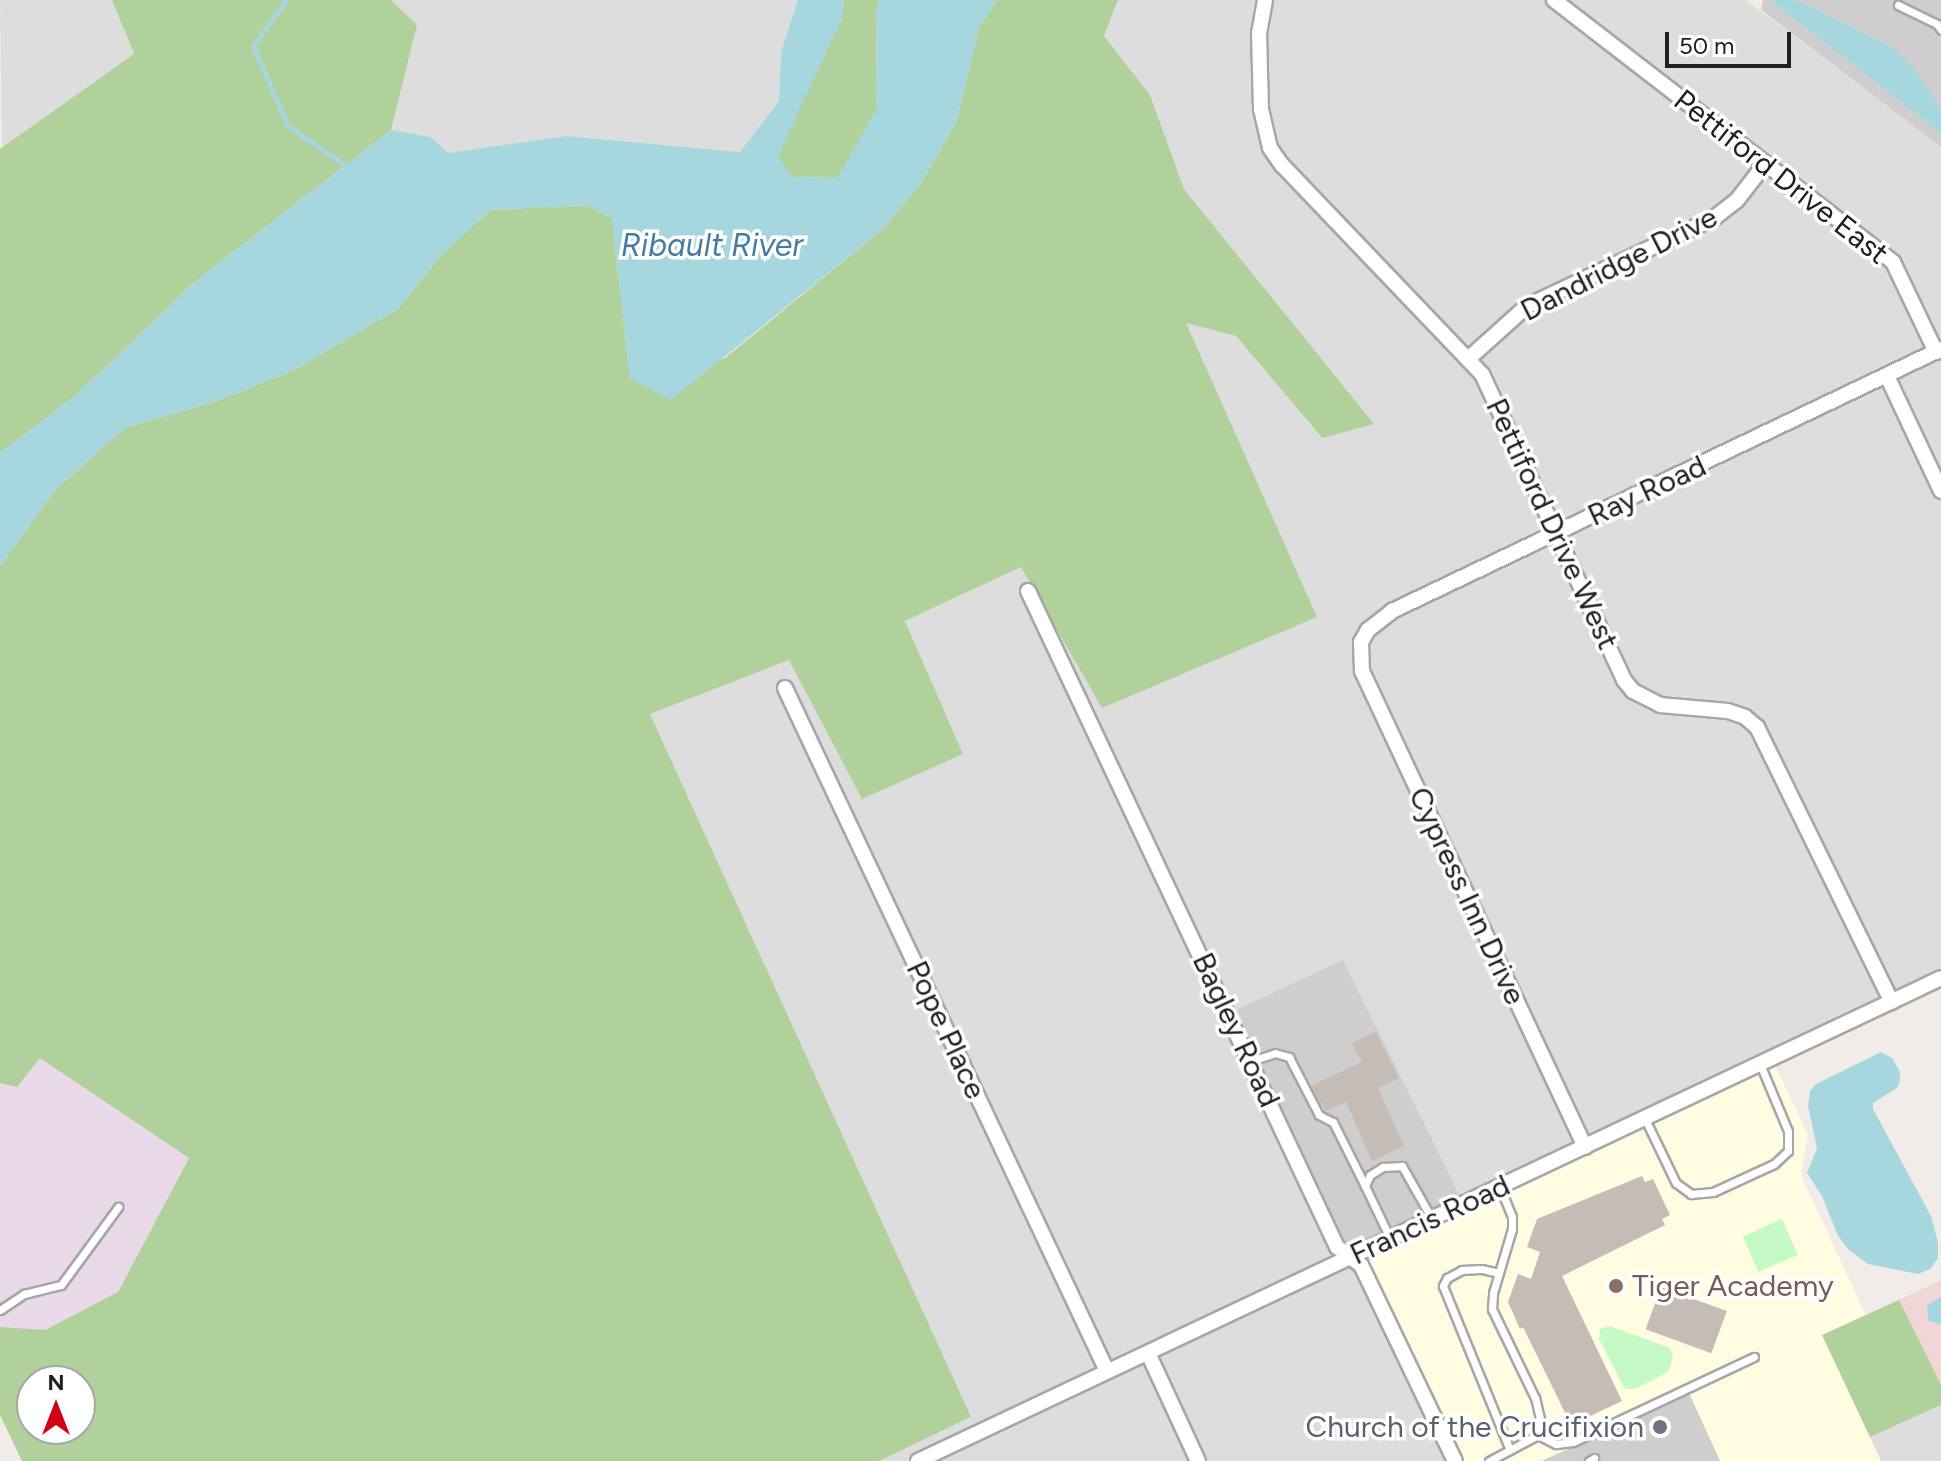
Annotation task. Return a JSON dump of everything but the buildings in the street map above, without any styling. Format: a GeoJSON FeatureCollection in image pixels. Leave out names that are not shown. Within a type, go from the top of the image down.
{"type":"FeatureCollection","features":[{"type":"Feature","properties":{"kind":"street","name":"Pettiford Drive West"},"geometry":{"type":"LineString","coordinates":[[1265,0],[1259,33],[1261,109],[1270,148],[1282,165],[1482,374],[1555,534],[1633,691],[1660,705],[1728,711],[1745,717],[1757,727],[1892,1002]]}},
{"type":"Feature","properties":{"kind":"street","name":"Pettiford Drive East"},"geometry":{"type":"LineString","coordinates":[[1554,0],[1893,262],[1939,351]]}},
{"type":"Feature","properties":{"kind":"street","name":"Dandridge Drive"},"geometry":{"type":"LineString","coordinates":[[1468,359],[1527,306],[1714,218],[1737,200],[1765,164]]}},
{"type":"Feature","properties":{"kind":"street","name":"Ray Road"},"geometry":{"type":"LineString","coordinates":[[1361,642],[1368,630],[1392,611],[1939,351]]}},
{"type":"Feature","properties":{"kind":"street"},"geometry":{"type":"LineString","coordinates":[[1887,376],[1941,491]]}},
{"type":"Feature","properties":{"kind":"street","name":"Bagley Road"},"geometry":{"type":"LineString","coordinates":[[1028,591],[1337,1247],[1361,1265],[1455,1461]]}},
{"type":"Feature","properties":{"kind":"street","name":"Cypress Inn Drive"},"geometry":{"type":"LineString","coordinates":[[1361,642],[1362,671],[1585,1147]]}},
{"type":"Feature","properties":{"kind":"street","name":"Pope Place"},"geometry":{"type":"LineString","coordinates":[[785,688],[1107,1371]]}},
{"type":"Feature","properties":{"kind":"street","name":"Francis Road"},"geometry":{"type":"LineString","coordinates":[[918,1461],[1941,978]]}},
{"type":"Feature","properties":{"kind":"street"},"geometry":{"type":"LineString","coordinates":[[1148,1353],[1198,1461]]}},
{"type":"Feature","properties":{"kind":"lane"},"geometry":{"type":"LineString","coordinates":[[1898,5],[1937,24],[1941,30]]}},
{"type":"Feature","properties":{"kind":"lane"},"geometry":{"type":"LineString","coordinates":[[1251,1061],[1275,1053],[1289,1057],[1319,1115],[1333,1122],[1390,1238]]}},
{"type":"Feature","properties":{"kind":"lane"},"geometry":{"type":"LineString","coordinates":[[1645,1119],[1676,1183],[1691,1194],[1713,1192],[1774,1164],[1788,1151],[1788,1131],[1760,1064]]}},
{"type":"Feature","properties":{"kind":"lane"},"geometry":{"type":"LineString","coordinates":[[1365,1186],[1376,1171],[1402,1166],[1432,1219]]}},
{"type":"Feature","properties":{"kind":"lane"},"geometry":{"type":"LineString","coordinates":[[1489,1461],[1538,1435],[1541,1423],[1535,1398],[1492,1309],[1512,1229],[1512,1217],[1500,1187]]}},
{"type":"Feature","properties":{"kind":"lane"},"geometry":{"type":"LineString","coordinates":[[0,1310],[24,1294],[61,1285],[118,1207]]}},
{"type":"Feature","properties":{"kind":"lane"},"geometry":{"type":"LineString","coordinates":[[1499,1273],[1481,1269],[1462,1270],[1447,1278],[1443,1286],[1510,1450]]}},
{"type":"Feature","properties":{"kind":"lane"},"geometry":{"type":"LineString","coordinates":[[1538,1435],[1556,1444],[1573,1442],[1754,1357]]}},
{"type":"Feature","properties":{"kind":"shaded area"},"geometry":{"type":"Polygon","coordinates":[[[0,0],[112,0],[134,54],[2,150],[0,0]]]}},
{"type":"Feature","properties":{"kind":"shaded area"},"geometry":{"type":"Polygon","coordinates":[[[391,0],[798,0],[781,52],[779,101],[740,152],[566,136],[448,153],[431,137],[391,130],[417,25],[391,0]]]}},
{"type":"Feature","properties":{"kind":"shaded area"},"geometry":{"type":"Polygon","coordinates":[[[1118,0],[1746,0],[1941,147],[1941,987],[1467,1210],[1343,960],[1345,1246],[1367,1258],[1462,1461],[879,1461],[970,1418],[650,714],[789,660],[963,754],[905,621],[1022,567],[1185,322],[1236,336],[1321,438],[1373,423],[1184,189],[1150,95],[1104,36],[1118,0]]]}},
{"type":"Feature","properties":{"kind":"shaded area"},"geometry":{"type":"Polygon","coordinates":[[[1763,0],[1941,0],[1941,147],[1761,10],[1763,0]]]}},
{"type":"Feature","properties":{"kind":"shaded area"},"geometry":{"type":"Polygon","coordinates":[[[1343,960],[1467,1210],[1367,1258],[1345,1246],[1232,1012],[1343,960]]]}},
{"type":"Feature","properties":{"kind":"shaded area"},"geometry":{"type":"Polygon","coordinates":[[[40,1057],[189,1157],[118,1292],[45,1330],[0,1329],[0,1083],[17,1087],[40,1057]]]}},
{"type":"Feature","properties":{"kind":"shaded area","name":"Tiger Academy"},"geometry":{"type":"Polygon","coordinates":[[[1775,1065],[1808,1135],[1801,1176],[1866,1315],[1822,1335],[1881,1461],[1720,1461],[1688,1394],[1542,1461],[1462,1461],[1367,1258],[1775,1065]]]}},
{"type":"Feature","properties":{"kind":"shaded area"},"geometry":{"type":"Polygon","coordinates":[[[1941,1280],[1941,1385],[1899,1300],[1941,1280]]]}},
{"type":"Feature","properties":{"kind":"shaded area","name":"Church of the Crucifixion"},"geometry":{"type":"Polygon","coordinates":[[[1689,1393],[1720,1461],[1542,1461],[1689,1393]]]}},
{"type":"Feature","properties":{"kind":"shaded area"},"geometry":{"type":"Polygon","coordinates":[[[1941,1405],[1941,1461],[1881,1461],[1870,1437],[1941,1405]]]}},
{"type":"Feature","properties":{"kind":"green space"},"geometry":{"type":"Polygon","coordinates":[[[112,0],[391,0],[417,25],[391,130],[197,280],[75,396],[0,453],[0,149],[134,54],[112,0]]]}},
{"type":"Feature","properties":{"kind":"green space"},"geometry":{"type":"Polygon","coordinates":[[[844,0],[879,0],[876,13],[877,109],[838,178],[792,177],[777,156],[842,18],[844,0]]]}},
{"type":"Feature","properties":{"kind":"green space"},"geometry":{"type":"Polygon","coordinates":[[[997,0],[1118,0],[1104,36],[1150,95],[1184,189],[1374,424],[1322,438],[1236,336],[1186,323],[1317,617],[1102,708],[1021,567],[905,621],[963,754],[862,799],[789,660],[650,714],[971,1417],[879,1461],[22,1461],[0,1415],[0,1327],[45,1330],[118,1292],[189,1158],[40,1058],[17,1087],[0,1083],[0,566],[55,490],[125,428],[219,400],[294,370],[399,308],[441,255],[490,210],[587,205],[612,218],[630,379],[725,358],[883,229],[921,183],[957,120],[979,27],[997,0]]]}},
{"type":"Feature","properties":{"kind":"green space"},"geometry":{"type":"Polygon","coordinates":[[[1782,1219],[1798,1255],[1759,1272],[1743,1236],[1782,1219]]]}},
{"type":"Feature","properties":{"kind":"green space"},"geometry":{"type":"Polygon","coordinates":[[[1899,1300],[1941,1385],[1941,1405],[1870,1437],[1822,1335],[1899,1300]]]}},
{"type":"Feature","properties":{"kind":"green space"},"geometry":{"type":"Polygon","coordinates":[[[1610,1326],[1670,1348],[1673,1357],[1668,1372],[1635,1389],[1625,1389],[1599,1339],[1600,1329],[1610,1326]]]}},
{"type":"Feature","properties":{"kind":"water","name":"Ribault River"},"geometry":{"type":"Polygon","coordinates":[[[798,0],[844,0],[842,18],[778,156],[792,177],[837,178],[877,109],[876,13],[879,0],[997,0],[979,27],[957,120],[921,183],[883,229],[671,400],[630,379],[612,218],[587,205],[490,210],[441,255],[399,308],[294,370],[219,400],[125,428],[55,490],[0,566],[0,453],[75,396],[197,280],[391,130],[431,137],[448,153],[566,136],[740,152],[779,101],[781,52],[798,0]]]}},
{"type":"Feature","properties":{"kind":"water"},"geometry":{"type":"Polygon","coordinates":[[[1770,0],[1796,0],[1895,49],[1913,67],[1941,109],[1941,133],[1770,0]]]}},
{"type":"Feature","properties":{"kind":"water"},"geometry":{"type":"Polygon","coordinates":[[[1881,1052],[1892,1058],[1900,1072],[1900,1081],[1897,1088],[1873,1103],[1873,1109],[1931,1216],[1938,1243],[1938,1258],[1930,1269],[1918,1274],[1868,1264],[1849,1250],[1838,1236],[1822,1196],[1807,1173],[1817,1148],[1808,1106],[1810,1091],[1816,1084],[1881,1052]]]}},
{"type":"Feature","properties":{"kind":"water"},"geometry":{"type":"Polygon","coordinates":[[[1941,1297],[1941,1324],[1928,1321],[1927,1305],[1941,1297]]]}},
{"type":"Feature","properties":{"kind":"waterway"},"geometry":{"type":"LineString","coordinates":[[286,0],[253,46],[288,126],[345,165]]}},
{"type":"Feature","properties":{"kind":"place","name":"Tiger Academy"},"geometry":{"type":"Point","coordinates":[1616,1286]}},
{"type":"Feature","properties":{"kind":"place","name":"Church of the Crucifixion"},"geometry":{"type":"Point","coordinates":[1660,1427]}}]}
